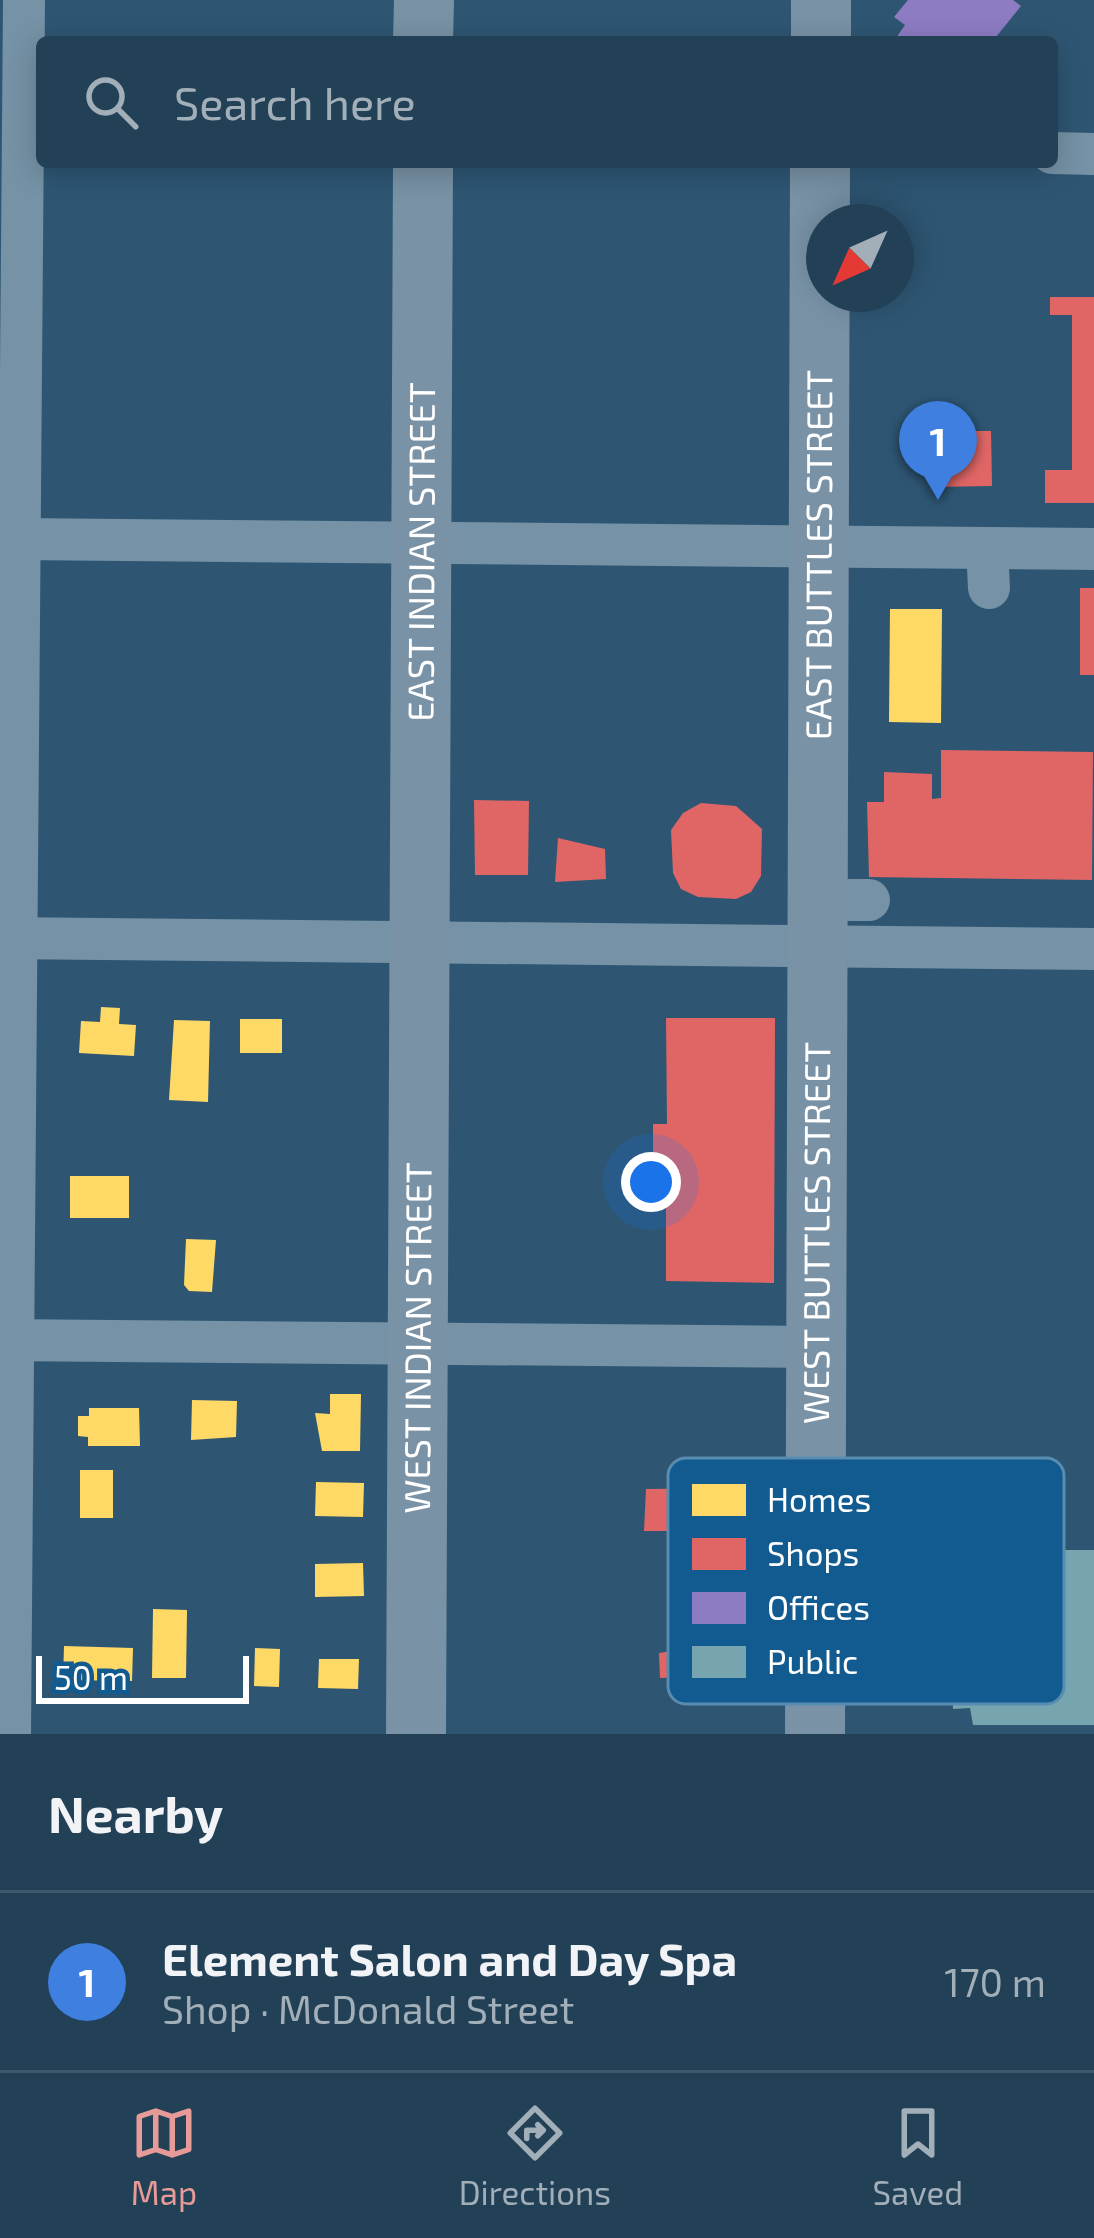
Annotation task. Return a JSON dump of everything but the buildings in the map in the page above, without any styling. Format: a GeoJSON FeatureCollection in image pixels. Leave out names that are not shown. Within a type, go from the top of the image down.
{"type":"FeatureCollection","features":[{"type":"Feature","properties":{"kind":"highway"},"geometry":{"type":"LineString","coordinates":[[423,36],[424,0]]}},
{"type":"Feature","properties":{"kind":"highway"},"geometry":{"type":"LineString","coordinates":[[821,0],[821,36]]}},
{"type":"Feature","properties":{"kind":"highway","name":"EAST INDIAN STREET"},"geometry":{"type":"LineString","coordinates":[[418,942],[423,168]]}},
{"type":"Feature","properties":{"kind":"highway","name":"EAST BUTTLES STREET"},"geometry":{"type":"LineString","coordinates":[[820,168],[819,547],[839,757],[834,916]]}},
{"type":"Feature","properties":{"kind":"highway","name":"WEST BUTTLES STREET"},"geometry":{"type":"LineString","coordinates":[[816,1458],[834,916]]}},
{"type":"Feature","properties":{"kind":"highway","name":"WEST INDIAN STREET"},"geometry":{"type":"LineString","coordinates":[[416,1734],[418,942]]}},
{"type":"Feature","properties":{"kind":"highway","name":"WEST BUTTLES STREET"},"geometry":{"type":"LineString","coordinates":[[815,1704],[815,1734]]}},
{"type":"Feature","properties":{"kind":"street"},"geometry":{"type":"LineString","coordinates":[[6,1734],[8,938],[24,0]]}},
{"type":"Feature","properties":{"kind":"street"},"geometry":{"type":"LineString","coordinates":[[1058,154],[1094,154]]}},
{"type":"Feature","properties":{"kind":"street"},"geometry":{"type":"LineString","coordinates":[[16,539],[420,539],[819,547],[988,568],[1094,549]]}},
{"type":"Feature","properties":{"kind":"street"},"geometry":{"type":"LineString","coordinates":[[8,938],[418,942],[834,916],[1094,950]]}},
{"type":"Feature","properties":{"kind":"street"},"geometry":{"type":"LineString","coordinates":[[6,1340],[816,1348]]}},
{"type":"Feature","properties":{"kind":"place","name":"Element Salon and Day Spa"},"geometry":{"type":"Point","coordinates":[938,500]}}]}
